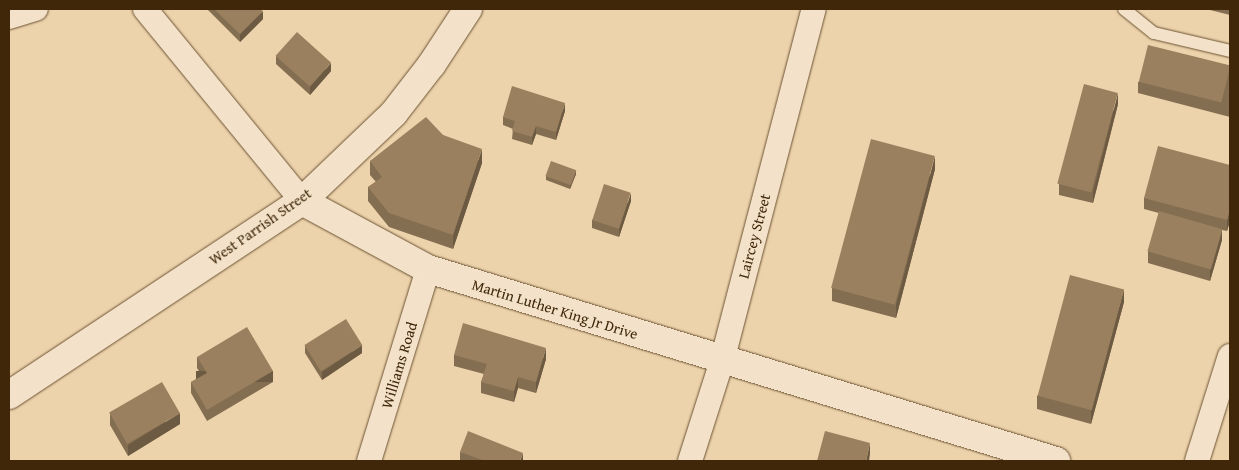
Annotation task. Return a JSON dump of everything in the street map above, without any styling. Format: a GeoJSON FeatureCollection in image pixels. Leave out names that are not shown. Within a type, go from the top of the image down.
{"type":"FeatureCollection","features":[{"type":"Feature","properties":{"kind":"street"},"geometry":{"type":"LineString","coordinates":[[9,17],[36,9]]}},
{"type":"Feature","properties":{"kind":"street","name":"Martin Luther King Jr Drive"},"geometry":{"type":"LineString","coordinates":[[145,9],[302,201],[428,269],[722,361],[1056,461]]}},
{"type":"Feature","properties":{"kind":"street","name":"West Parrish Street"},"geometry":{"type":"LineString","coordinates":[[9,396],[302,201],[394,113],[432,64],[468,9]]}},
{"type":"Feature","properties":{"kind":"street","name":"Laircey Street"},"geometry":{"type":"LineString","coordinates":[[690,461],[722,361],[814,9]]}},
{"type":"Feature","properties":{"kind":"street","name":"Williams Road"},"geometry":{"type":"LineString","coordinates":[[369,461],[428,269]]}},
{"type":"Feature","properties":{"kind":"street"},"geometry":{"type":"LineString","coordinates":[[1197,461],[1230,356]]}},
{"type":"Feature","properties":{"kind":"lane"},"geometry":{"type":"LineString","coordinates":[[1124,9],[1154,33],[1230,52]]}},
{"type":"Feature","properties":{"kind":"building"},"geometry":{"type":"Polygon","coordinates":[[[214,9],[260,9],[263,11],[240,34],[214,9]]]}},
{"type":"Feature","properties":{"kind":"building"},"geometry":{"type":"Polygon","coordinates":[[[297,32],[331,63],[310,87],[276,56],[297,32]]]}},
{"type":"Feature","properties":{"kind":"building"},"geometry":{"type":"Polygon","coordinates":[[[1148,45],[1230,65],[1221,102],[1139,82],[1148,45]]]}},
{"type":"Feature","properties":{"kind":"building"},"geometry":{"type":"Polygon","coordinates":[[[1084,84],[1118,93],[1091,193],[1057,183],[1084,84]]]}},
{"type":"Feature","properties":{"kind":"building"},"geometry":{"type":"Polygon","coordinates":[[[512,86],[565,103],[556,132],[536,126],[532,137],[512,131],[515,121],[503,117],[512,86]]]}},
{"type":"Feature","properties":{"kind":"building"},"geometry":{"type":"Polygon","coordinates":[[[426,117],[443,135],[482,149],[453,235],[389,213],[368,187],[382,177],[370,161],[426,117]]]}},
{"type":"Feature","properties":{"kind":"building"},"geometry":{"type":"Polygon","coordinates":[[[871,139],[935,156],[895,305],[831,288],[871,139]]]}},
{"type":"Feature","properties":{"kind":"building"},"geometry":{"type":"Polygon","coordinates":[[[1158,146],[1230,165],[1230,210],[1227,220],[1144,198],[1158,146]]]}},
{"type":"Feature","properties":{"kind":"building"},"geometry":{"type":"Polygon","coordinates":[[[551,161],[576,170],[571,185],[546,176],[551,161]]]}},
{"type":"Feature","properties":{"kind":"building"},"geometry":{"type":"Polygon","coordinates":[[[604,184],[631,193],[619,229],[592,220],[604,184]]]}},
{"type":"Feature","properties":{"kind":"building"},"geometry":{"type":"Polygon","coordinates":[[[1159,211],[1222,229],[1211,270],[1147,251],[1159,211]]]}},
{"type":"Feature","properties":{"kind":"building"},"geometry":{"type":"Polygon","coordinates":[[[1070,275],[1124,289],[1092,410],[1038,396],[1070,275]]]}},
{"type":"Feature","properties":{"kind":"building"},"geometry":{"type":"Polygon","coordinates":[[[346,319],[362,345],[321,371],[304,345],[346,319]]]}},
{"type":"Feature","properties":{"kind":"building"},"geometry":{"type":"Polygon","coordinates":[[[463,323],[546,348],[536,382],[518,377],[514,391],[481,382],[487,364],[454,355],[463,323]]]}},
{"type":"Feature","properties":{"kind":"building"},"geometry":{"type":"Polygon","coordinates":[[[247,327],[273,371],[207,410],[191,382],[207,373],[197,357],[247,327]]]}},
{"type":"Feature","properties":{"kind":"building"},"geometry":{"type":"Polygon","coordinates":[[[162,382],[180,413],[127,444],[109,412],[162,382]]]}},
{"type":"Feature","properties":{"kind":"building"},"geometry":{"type":"Polygon","coordinates":[[[468,431],[523,453],[520,461],[485,461],[460,452],[468,431]]]}},
{"type":"Feature","properties":{"kind":"building"},"geometry":{"type":"Polygon","coordinates":[[[825,431],[870,443],[866,461],[817,461],[825,431]]]}}]}
